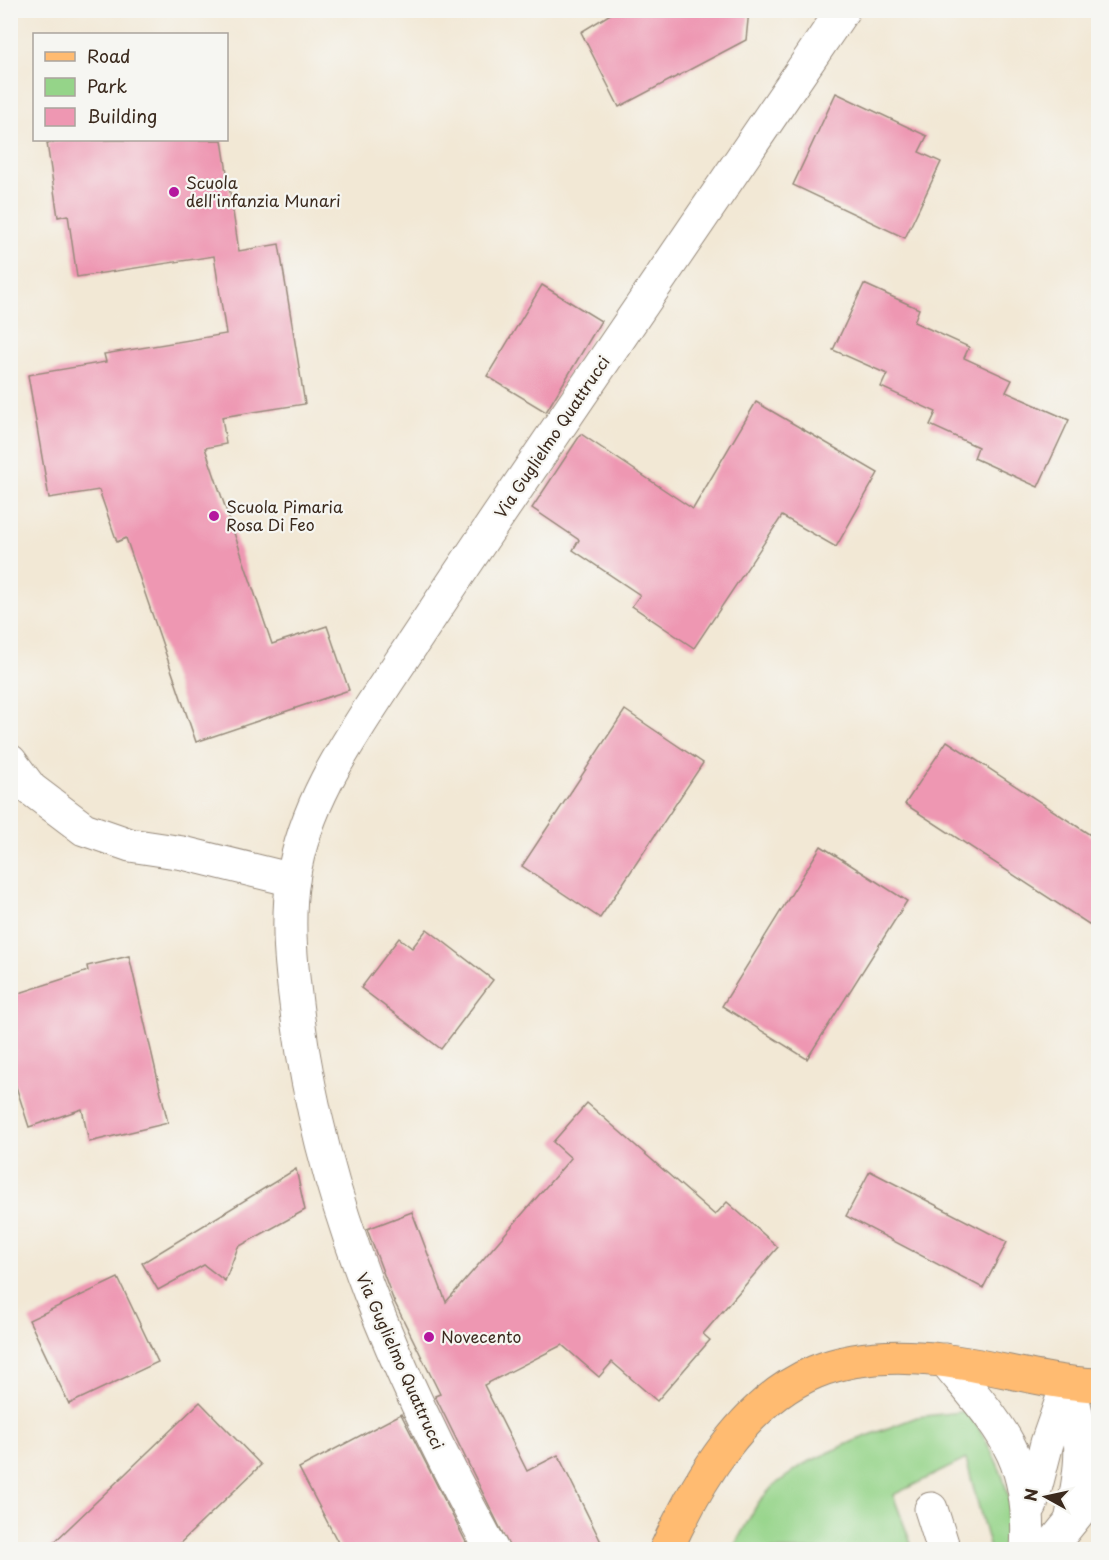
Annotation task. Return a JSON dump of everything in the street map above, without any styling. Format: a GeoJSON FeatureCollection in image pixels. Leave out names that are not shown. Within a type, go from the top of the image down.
{"type":"FeatureCollection","features":[{"type":"Feature","properties":{"kind":"main road"},"geometry":{"type":"LineString","coordinates":[[666,1550],[680,1521],[715,1462],[754,1416],[792,1385],[815,1372],[861,1360],[901,1358],[945,1360],[1083,1384]]}},
{"type":"Feature","properties":{"kind":"street","name":"Via Guglielmo Quattrucci"},"geometry":{"type":"LineString","coordinates":[[492,1550],[436,1443],[378,1317],[333,1187],[318,1130],[298,1018],[291,960],[293,880],[311,811],[338,757],[448,589],[843,10]]}},
{"type":"Feature","properties":{"kind":"street"},"geometry":{"type":"LineString","coordinates":[[10,761],[31,789],[84,829],[130,845],[183,853],[293,880]]}},
{"type":"Feature","properties":{"kind":"street"},"geometry":{"type":"LineString","coordinates":[[945,1360],[999,1427],[1010,1446],[1020,1466],[1029,1514]]}},
{"type":"Feature","properties":{"kind":"street"},"geometry":{"type":"LineString","coordinates":[[1027,1550],[1029,1514],[1047,1443],[1083,1384]]}},
{"type":"Feature","properties":{"kind":"street"},"geometry":{"type":"LineString","coordinates":[[1071,1521],[1082,1472],[1083,1452],[1077,1411],[1083,1384]]}},
{"type":"Feature","properties":{"kind":"street"},"geometry":{"type":"LineString","coordinates":[[1048,1550],[1098,1489]]}},
{"type":"Feature","properties":{"kind":"street"},"geometry":{"type":"LineString","coordinates":[[931,1509],[944,1550]]}},
{"type":"Feature","properties":{"kind":"green space"},"geometry":{"type":"Polygon","coordinates":[[[968,1411],[995,1459],[1008,1494],[1010,1530],[1007,1549],[990,1549],[966,1459],[893,1495],[913,1549],[893,1549],[879,1544],[869,1550],[732,1550],[758,1503],[773,1486],[804,1464],[854,1441],[917,1417],[968,1411]]]}},
{"type":"Feature","properties":{"kind":"building"},"geometry":{"type":"Polygon","coordinates":[[[617,10],[749,10],[746,40],[619,107],[581,32],[617,10]]]}},
{"type":"Feature","properties":{"kind":"building"},"geometry":{"type":"Polygon","coordinates":[[[836,93],[927,136],[919,152],[941,162],[905,238],[793,185],[836,93]]]}},
{"type":"Feature","properties":{"kind":"building"},"geometry":{"type":"Polygon","coordinates":[[[61,141],[222,141],[239,251],[279,244],[305,404],[222,417],[226,444],[205,448],[272,644],[327,626],[349,690],[196,742],[126,538],[117,542],[99,490],[49,498],[28,375],[106,362],[104,354],[226,334],[214,256],[77,277],[68,215],[58,217],[47,143],[61,141]]]}},
{"type":"Feature","properties":{"kind":"building"},"geometry":{"type":"Polygon","coordinates":[[[864,284],[919,309],[914,322],[969,347],[964,358],[1012,380],[1006,392],[1069,420],[1038,487],[974,458],[978,447],[930,425],[936,412],[881,387],[887,374],[833,350],[864,284]]]}},
{"type":"Feature","properties":{"kind":"building"},"geometry":{"type":"Polygon","coordinates":[[[542,285],[601,321],[546,412],[487,376],[542,285]]]}},
{"type":"Feature","properties":{"kind":"building"},"geometry":{"type":"Polygon","coordinates":[[[756,402],[878,473],[836,547],[782,516],[694,648],[632,606],[640,595],[573,550],[579,540],[532,508],[581,434],[693,509],[756,402]]]}},
{"type":"Feature","properties":{"kind":"building"},"geometry":{"type":"Polygon","coordinates":[[[625,710],[703,763],[600,918],[522,866],[625,710]]]}},
{"type":"Feature","properties":{"kind":"building"},"geometry":{"type":"Polygon","coordinates":[[[947,741],[1098,840],[1098,930],[905,804],[947,741]]]}},
{"type":"Feature","properties":{"kind":"building"},"geometry":{"type":"Polygon","coordinates":[[[821,846],[907,901],[807,1059],[722,1006],[821,846]]]}},
{"type":"Feature","properties":{"kind":"building"},"geometry":{"type":"Polygon","coordinates":[[[427,929],[493,980],[441,1049],[361,988],[399,938],[412,948],[427,929]]]}},
{"type":"Feature","properties":{"kind":"building"},"geometry":{"type":"Polygon","coordinates":[[[129,956],[168,1123],[89,1142],[82,1109],[29,1127],[10,1068],[10,996],[88,971],[87,966],[129,956]]]}},
{"type":"Feature","properties":{"kind":"building"},"geometry":{"type":"Polygon","coordinates":[[[587,1103],[715,1215],[727,1202],[778,1247],[703,1334],[710,1340],[657,1401],[612,1362],[599,1377],[562,1345],[484,1385],[527,1471],[558,1455],[605,1550],[511,1550],[435,1396],[440,1394],[393,1299],[367,1229],[412,1212],[446,1302],[571,1158],[553,1142],[587,1103]]]}},
{"type":"Feature","properties":{"kind":"building"},"geometry":{"type":"Polygon","coordinates":[[[296,1169],[305,1210],[238,1247],[225,1281],[204,1265],[158,1290],[142,1263],[296,1169]]]}},
{"type":"Feature","properties":{"kind":"building"},"geometry":{"type":"Polygon","coordinates":[[[870,1171],[1007,1242],[983,1288],[846,1216],[870,1171]]]}},
{"type":"Feature","properties":{"kind":"building"},"geometry":{"type":"Polygon","coordinates":[[[118,1278],[158,1362],[69,1404],[29,1320],[118,1278]]]}},
{"type":"Feature","properties":{"kind":"building"},"geometry":{"type":"Polygon","coordinates":[[[200,1402],[261,1465],[173,1550],[46,1550],[200,1402]]]}},
{"type":"Feature","properties":{"kind":"building"},"geometry":{"type":"Polygon","coordinates":[[[401,1414],[470,1550],[342,1550],[299,1468],[401,1414]]]}},
{"type":"Feature","properties":{"kind":"place","name":"Scuola dell'infanzia Munari"},"geometry":{"type":"Point","coordinates":[174,192]}},
{"type":"Feature","properties":{"kind":"place","name":"Scuola Pimaria Rosa Di Feo"},"geometry":{"type":"Point","coordinates":[214,516]}},
{"type":"Feature","properties":{"kind":"place","name":"Novecento"},"geometry":{"type":"Point","coordinates":[429,1337]}}]}
